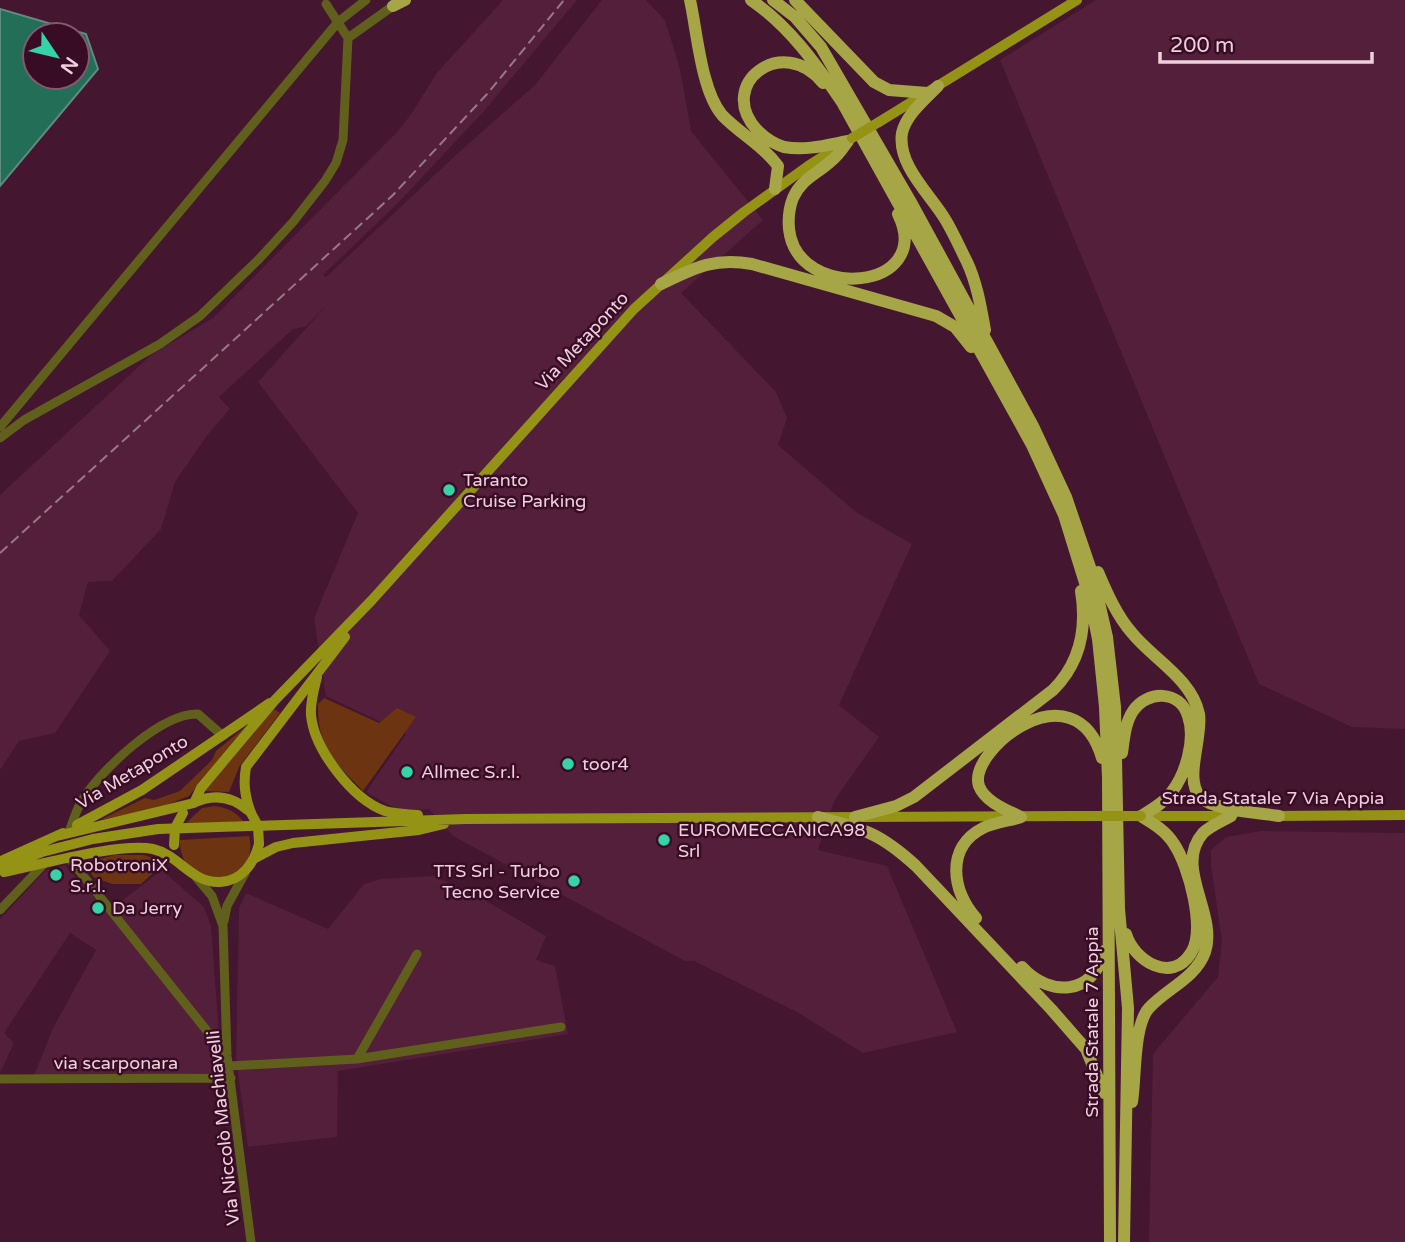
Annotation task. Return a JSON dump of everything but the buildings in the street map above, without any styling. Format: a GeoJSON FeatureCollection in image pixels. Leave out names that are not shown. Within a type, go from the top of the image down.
{"type":"FeatureCollection","features":[{"type":"Feature","properties":{"kind":"highway"},"geometry":{"type":"LineString","coordinates":[[690,0],[710,93],[720,112],[737,129],[769,153],[778,166],[775,189]]}},
{"type":"Feature","properties":{"kind":"highway"},"geometry":{"type":"LineString","coordinates":[[751,0],[785,27],[808,52],[842,102],[990,368],[1108,595],[1129,630],[1178,677],[1191,695],[1199,714],[1199,736],[1193,773],[1195,787],[1201,797],[1213,804],[1279,816]]}},
{"type":"Feature","properties":{"kind":"highway"},"geometry":{"type":"LineString","coordinates":[[773,0],[795,18],[827,56],[1032,425],[1066,497],[1076,536],[1093,576],[1107,637],[1115,707],[1113,802]]}},
{"type":"Feature","properties":{"kind":"highway"},"geometry":{"type":"LineString","coordinates":[[795,0],[874,82],[890,90],[932,89]]}},
{"type":"Feature","properties":{"kind":"highway"},"geometry":{"type":"LineString","coordinates":[[842,102],[803,66],[786,62],[769,64],[762,68],[751,78],[745,94],[746,110],[754,125],[764,136],[780,146],[817,147],[850,140]]}},
{"type":"Feature","properties":{"kind":"highway"},"geometry":{"type":"LineString","coordinates":[[932,89],[912,113],[903,130],[902,147],[910,168],[946,220],[969,266],[980,301],[988,344]]}},
{"type":"Feature","properties":{"kind":"highway"},"geometry":{"type":"LineString","coordinates":[[850,140],[829,163],[802,184],[791,204],[790,237],[799,255],[809,265],[831,275],[862,279],[877,275],[897,261],[905,236],[900,216],[884,187],[882,171]]}},
{"type":"Feature","properties":{"kind":"highway"},"geometry":{"type":"LineString","coordinates":[[661,284],[712,262],[752,264],[936,316],[955,327],[990,368]]}},
{"type":"Feature","properties":{"kind":"highway"},"geometry":{"type":"LineString","coordinates":[[855,817],[896,806],[914,797],[1041,701],[1065,677],[1078,653],[1083,625],[1082,593],[1071,552],[1076,536]]}},
{"type":"Feature","properties":{"kind":"highway"},"geometry":{"type":"LineString","coordinates":[[1113,778],[1126,727],[1133,711],[1143,700],[1158,694],[1171,697],[1182,704],[1188,714],[1192,732],[1181,775],[1171,794],[1141,816],[1165,832],[1175,845],[1186,872],[1197,921],[1196,941],[1192,952],[1181,963],[1173,966],[1162,968],[1143,961],[1129,944],[1119,909]]}},
{"type":"Feature","properties":{"kind":"highway"},"geometry":{"type":"LineString","coordinates":[[1021,817],[997,805],[985,795],[979,785],[979,772],[985,758],[1000,743],[1024,724],[1042,716],[1060,714],[1074,719],[1089,730],[1113,778]]}},
{"type":"Feature","properties":{"kind":"highway","name":"Strada Statale 7 Appia"},"geometry":{"type":"LineString","coordinates":[[1113,802],[1128,1008],[1124,1242]]}},
{"type":"Feature","properties":{"kind":"highway","name":"Strada Statale 7 Appia"},"geometry":{"type":"LineString","coordinates":[[1110,1242],[1110,925],[1113,802]]}},
{"type":"Feature","properties":{"kind":"highway"},"geometry":{"type":"LineString","coordinates":[[1124,1154],[1141,1023],[1149,1008],[1198,967],[1209,935],[1192,865],[1195,848],[1203,832],[1231,816]]}},
{"type":"Feature","properties":{"kind":"highway"},"geometry":{"type":"LineString","coordinates":[[818,817],[867,830],[892,845],[916,866],[1086,1049],[1101,1080],[1109,1109]]}},
{"type":"Feature","properties":{"kind":"highway"},"geometry":{"type":"LineString","coordinates":[[1021,817],[984,828],[969,838],[960,852],[956,869],[957,889],[968,909],[1028,974],[1051,987],[1069,989],[1087,981],[1101,964],[1110,925]]}},
{"type":"Feature","properties":{"kind":"main road","name":"Via Metaponto"},"geometry":{"type":"LineString","coordinates":[[372,600],[603,342],[713,237],[775,189],[850,140],[1077,0]]}},
{"type":"Feature","properties":{"kind":"main road"},"geometry":{"type":"LineString","coordinates":[[0,873],[91,854],[152,848],[163,852],[196,877],[206,881],[221,882],[233,879],[246,871],[260,844],[258,826],[245,797],[243,781],[246,767],[372,600]]}},
{"type":"Feature","properties":{"kind":"main road"},"geometry":{"type":"LineString","coordinates":[[184,868],[174,845],[175,828],[183,813],[194,803],[201,788],[275,699],[372,600]]}},
{"type":"Feature","properties":{"kind":"main road"},"geometry":{"type":"LineString","coordinates":[[319,671],[311,714],[316,736],[324,755],[352,786],[365,799],[385,811],[466,819]]}},
{"type":"Feature","properties":{"kind":"main road","name":"Via Metaponto"},"geometry":{"type":"LineString","coordinates":[[0,862],[57,836],[142,790],[275,699]]}},
{"type":"Feature","properties":{"kind":"main road"},"geometry":{"type":"LineString","coordinates":[[57,836],[209,797],[227,797],[241,803],[251,813]]}},
{"type":"Feature","properties":{"kind":"main road","name":"Strada Statale 7 Via Appia"},"geometry":{"type":"LineString","coordinates":[[466,819],[1405,816]]}},
{"type":"Feature","properties":{"kind":"main road"},"geometry":{"type":"LineString","coordinates":[[255,858],[276,847],[293,843],[419,830],[466,819]]}},
{"type":"Feature","properties":{"kind":"main road"},"geometry":{"type":"LineString","coordinates":[[0,868],[42,852],[93,839],[158,829],[466,819]]}},
{"type":"Feature","properties":{"kind":"street"},"geometry":{"type":"LineString","coordinates":[[0,427],[338,22],[366,0]]}},
{"type":"Feature","properties":{"kind":"street"},"geometry":{"type":"LineString","coordinates":[[348,38],[399,3]]}},
{"type":"Feature","properties":{"kind":"street"},"geometry":{"type":"LineString","coordinates":[[0,438],[24,420],[189,325],[241,277],[293,222],[325,181],[341,150],[348,38],[326,5]]}},
{"type":"Feature","properties":{"kind":"street"},"geometry":{"type":"LineString","coordinates":[[70,829],[82,799],[128,750],[157,729],[189,713],[198,714],[223,736]]}},
{"type":"Feature","properties":{"kind":"street"},"geometry":{"type":"LineString","coordinates":[[84,878],[83,866],[91,854]]}},
{"type":"Feature","properties":{"kind":"street"},"geometry":{"type":"LineString","coordinates":[[69,858],[228,1061],[357,1059],[561,1027]]}},
{"type":"Feature","properties":{"kind":"street"},"geometry":{"type":"LineString","coordinates":[[0,910],[44,864]]}},
{"type":"Feature","properties":{"kind":"street"},"geometry":{"type":"LineString","coordinates":[[223,926],[227,906],[246,871]]}},
{"type":"Feature","properties":{"kind":"street"},"geometry":{"type":"LineString","coordinates":[[196,877],[212,896],[223,926]]}},
{"type":"Feature","properties":{"kind":"street","name":"Via Niccolò Machiavelli"},"geometry":{"type":"LineString","coordinates":[[223,926],[228,1061],[251,1242]]}},
{"type":"Feature","properties":{"kind":"street"},"geometry":{"type":"LineString","coordinates":[[357,1059],[417,954]]}},
{"type":"Feature","properties":{"kind":"street","name":"via scarponara"},"geometry":{"type":"LineString","coordinates":[[0,1079],[231,1078]]}},
{"type":"Feature","properties":{"kind":"shaded area"},"geometry":{"type":"Polygon","coordinates":[[[503,0],[577,0],[484,111],[400,201],[323,275],[326,277],[535,85],[602,0],[646,0],[665,20],[680,69],[691,131],[763,220],[681,293],[776,392],[787,418],[778,445],[856,512],[912,544],[839,705],[879,737],[834,801],[818,850],[887,866],[957,1032],[863,1053],[797,1012],[694,961],[685,961],[453,836],[429,809],[398,810],[366,792],[406,734],[326,696],[314,618],[358,513],[258,382],[326,306],[305,327],[293,329],[219,397],[230,409],[208,434],[175,482],[161,529],[112,581],[88,582],[79,615],[110,651],[55,733],[19,741],[0,770],[0,495],[151,355],[213,318],[396,133],[436,74],[503,0]]]}},
{"type":"Feature","properties":{"kind":"shaded area"},"geometry":{"type":"Polygon","coordinates":[[[1096,0],[1405,0],[1405,729],[1352,727],[1259,684],[1000,60],[1096,0]]]}},
{"type":"Feature","properties":{"kind":"shaded area"},"geometry":{"type":"Polygon","coordinates":[[[0,9],[41,21],[21,21],[21,91],[80,91],[0,186],[0,9]]]}},
{"type":"Feature","properties":{"kind":"shaded area"},"geometry":{"type":"Polygon","coordinates":[[[91,49],[98,69],[91,77],[91,49]]]}},
{"type":"Feature","properties":{"kind":"shaded area"},"geometry":{"type":"Polygon","coordinates":[[[324,698],[379,723],[397,708],[416,717],[363,791],[336,762],[324,744],[318,704],[324,698]]]}},
{"type":"Feature","properties":{"kind":"shaded area"},"geometry":{"type":"Polygon","coordinates":[[[274,709],[280,713],[239,767],[229,792],[205,791],[274,709]]]}},
{"type":"Feature","properties":{"kind":"shaded area"},"geometry":{"type":"Polygon","coordinates":[[[251,722],[189,796],[156,809],[100,820],[145,798],[154,800],[180,791],[212,760],[216,751],[251,722]]]}},
{"type":"Feature","properties":{"kind":"shaded area"},"geometry":{"type":"Polygon","coordinates":[[[215,806],[230,810],[243,821],[185,824],[202,808],[215,806]]]}},
{"type":"Feature","properties":{"kind":"shaded area"},"geometry":{"type":"Polygon","coordinates":[[[1261,831],[1405,833],[1405,1242],[1149,1242],[1153,1054],[1218,977],[1222,941],[1211,850],[1226,837],[1261,831]]]}},
{"type":"Feature","properties":{"kind":"shaded area"},"geometry":{"type":"Polygon","coordinates":[[[249,836],[250,853],[244,866],[233,874],[219,878],[205,877],[192,870],[183,858],[180,840],[249,836]]]}},
{"type":"Feature","properties":{"kind":"shaded area"},"geometry":{"type":"Polygon","coordinates":[[[115,855],[144,855],[161,861],[141,884],[112,884],[93,877],[90,870],[96,860],[115,855]]]}},
{"type":"Feature","properties":{"kind":"shaded area"},"geometry":{"type":"Polygon","coordinates":[[[65,865],[107,912],[162,870],[204,907],[211,926],[222,1073],[34,1076],[53,1028],[96,950],[70,933],[4,1033],[14,1043],[0,1073],[0,919],[46,870],[65,865]]]}},
{"type":"Feature","properties":{"kind":"shaded area"},"geometry":{"type":"Polygon","coordinates":[[[433,876],[471,892],[546,936],[536,960],[555,966],[568,1034],[338,1071],[337,1137],[248,1147],[236,1058],[239,908],[246,893],[328,929],[364,884],[381,879],[433,876]]]}},
{"type":"Feature","properties":{"kind":"railway"},"geometry":{"type":"LineString","coordinates":[[0,553],[393,195],[488,93],[564,0]]}},
{"type":"Feature","properties":{"kind":"place","name":"Taranto Cruise Parking"},"geometry":{"type":"Point","coordinates":[449,490]}},
{"type":"Feature","properties":{"kind":"place","name":"toor4"},"geometry":{"type":"Point","coordinates":[568,764]}},
{"type":"Feature","properties":{"kind":"place","name":"Allmec S.r.l."},"geometry":{"type":"Point","coordinates":[407,772]}},
{"type":"Feature","properties":{"kind":"place","name":"EUROMECCANICA98 Srl"},"geometry":{"type":"Point","coordinates":[664,840]}},
{"type":"Feature","properties":{"kind":"place","name":"RobotroniX S.r.l."},"geometry":{"type":"Point","coordinates":[56,875]}},
{"type":"Feature","properties":{"kind":"place","name":"TTS Srl - Turbo Tecno Service"},"geometry":{"type":"Point","coordinates":[574,881]}},
{"type":"Feature","properties":{"kind":"place","name":"Da Jerry"},"geometry":{"type":"Point","coordinates":[98,908]}}]}
